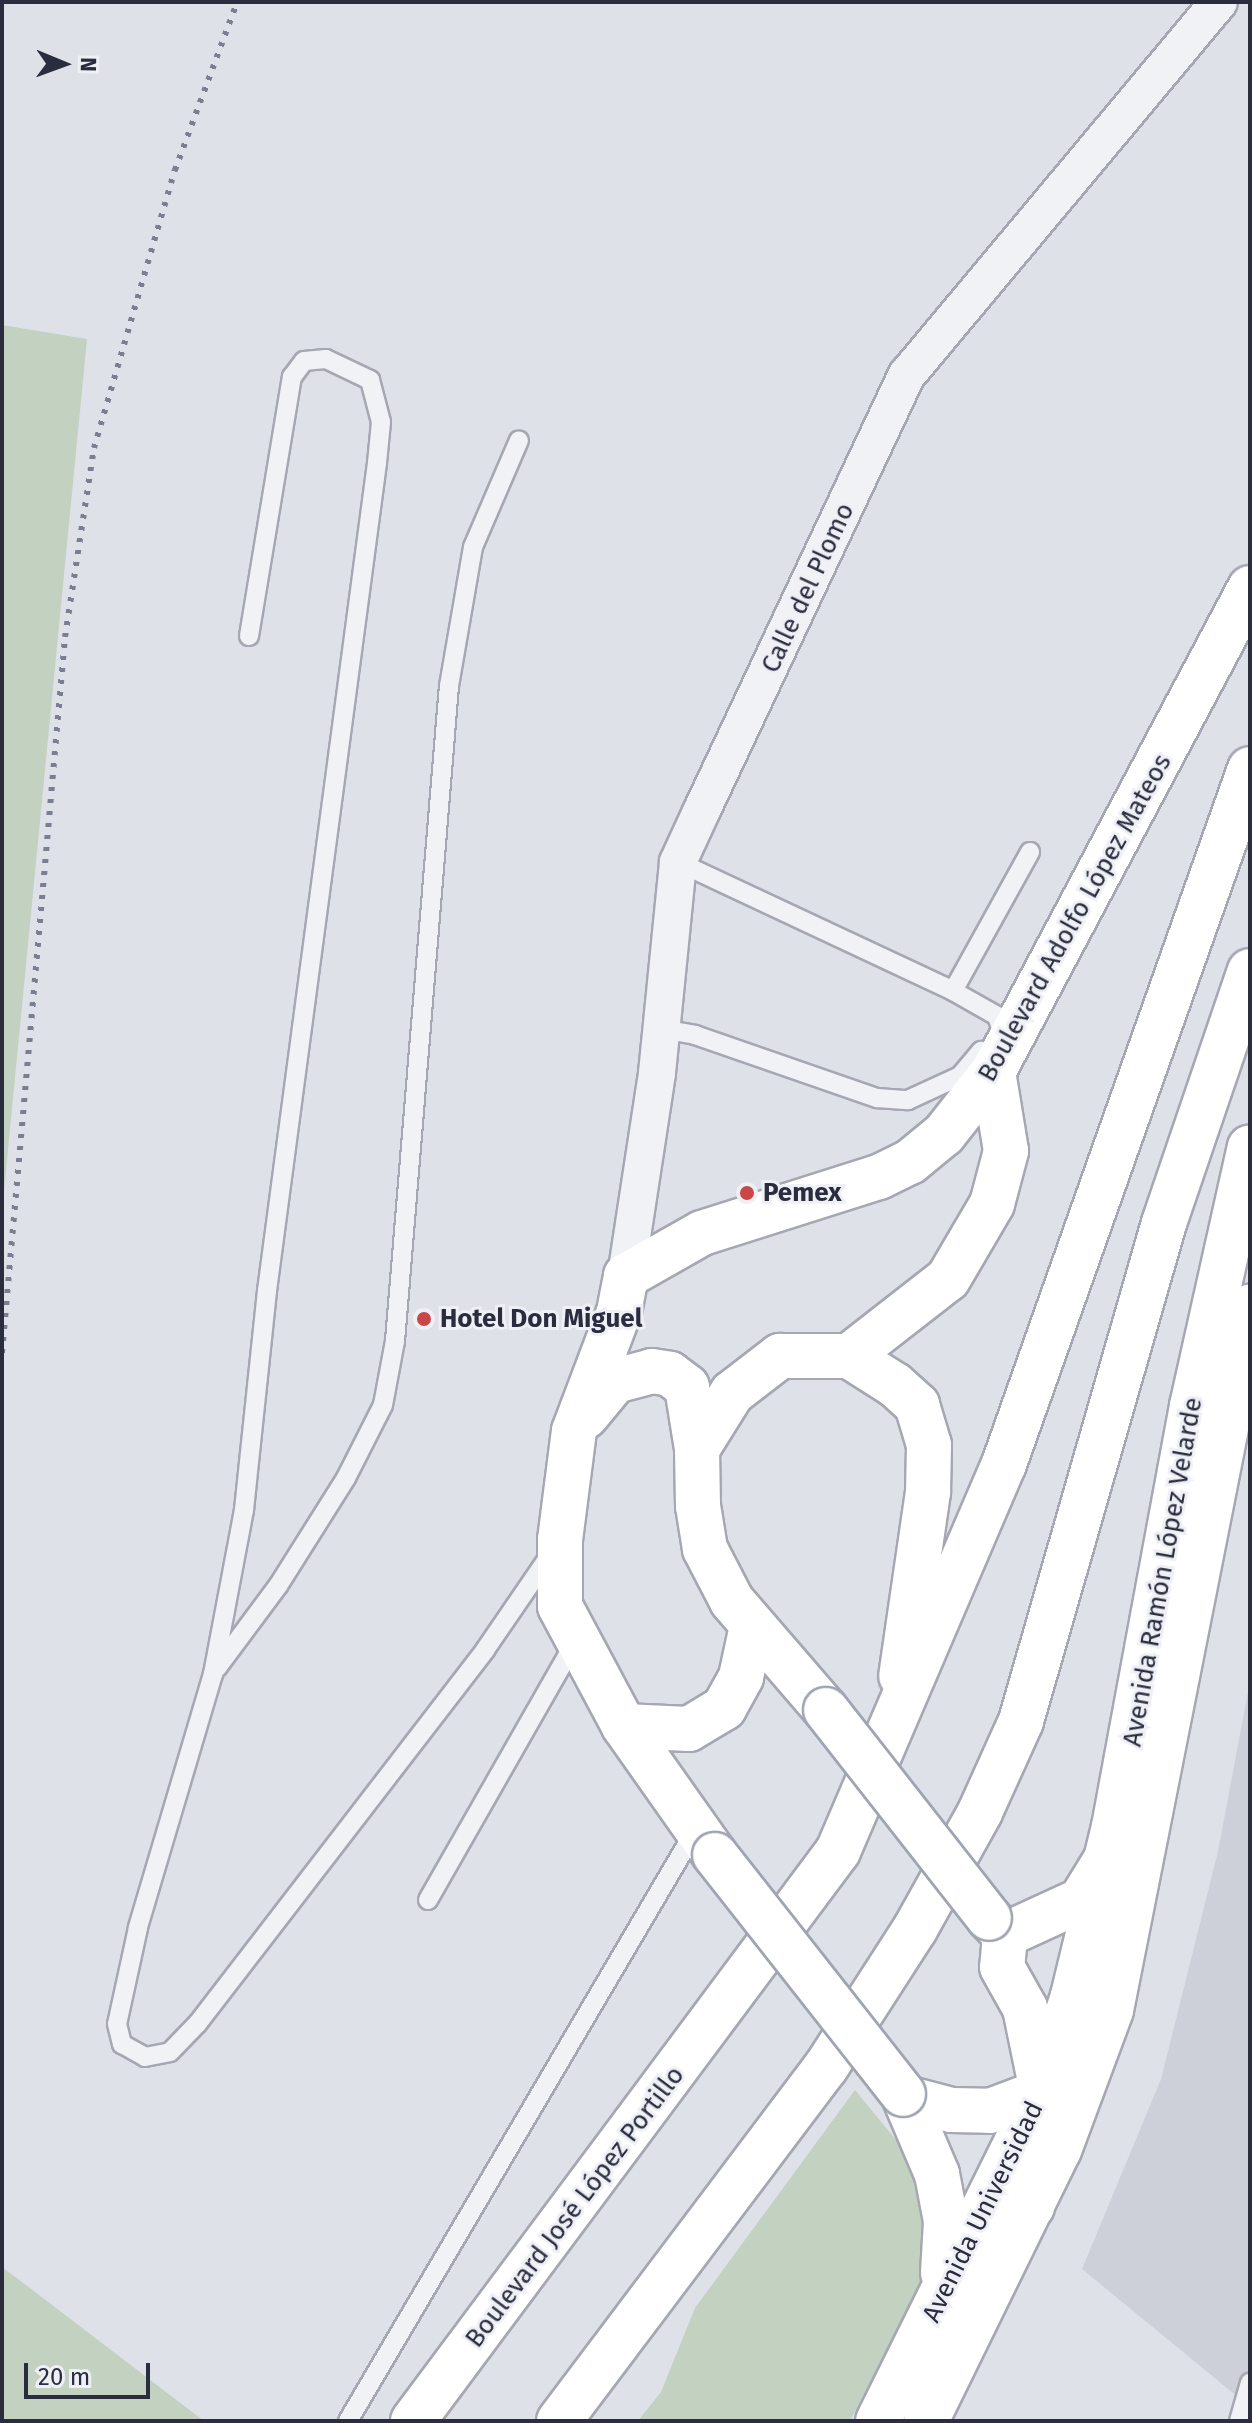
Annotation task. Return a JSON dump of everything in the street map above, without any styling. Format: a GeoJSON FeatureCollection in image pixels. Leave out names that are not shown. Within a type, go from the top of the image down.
{"type":"FeatureCollection","features":[{"type":"Feature","properties":{"kind":"street","name":"Calle del Plomo"},"geometry":{"type":"LineString","coordinates":[[626,1276],[662,1029],[678,862],[907,375],[1219,2]]}},
{"type":"Feature","properties":{"kind":"street","name":"Boulevard Adolfo López Mateos"},"geometry":{"type":"LineString","coordinates":[[626,1276],[702,1233],[879,1177],[910,1162],[944,1134],[993,1072],[1250,588]]}},
{"type":"Feature","properties":{"kind":"street"},"geometry":{"type":"LineString","coordinates":[[896,1722],[1004,1464],[1250,769]]}},
{"type":"Feature","properties":{"kind":"street"},"geometry":{"type":"LineString","coordinates":[[559,2421],[826,2067],[915,1929],[980,1812],[1021,1721],[1164,1223],[1250,971]]}},
{"type":"Feature","properties":{"kind":"street"},"geometry":{"type":"LineString","coordinates":[[849,1356],[948,1279],[992,1204],[1006,1151],[993,1072]]}},
{"type":"Feature","properties":{"kind":"street","name":"Avenida Ramón López Velarde"},"geometry":{"type":"LineString","coordinates":[[1092,2003],[1108,1856],[1192,1406],[1250,1147]]}},
{"type":"Feature","properties":{"kind":"street"},"geometry":{"type":"LineString","coordinates":[[626,1276],[619,1312],[574,1431],[560,1540],[560,1606],[624,1726],[706,1842],[904,2096],[937,2174],[946,2221],[941,2300]]}},
{"type":"Feature","properties":{"kind":"street","name":"Avenida Ramón López Velarde"},"geometry":{"type":"LineString","coordinates":[[1092,2003],[1250,1307]]}},
{"type":"Feature","properties":{"kind":"street"},"geometry":{"type":"LineString","coordinates":[[697,1449],[732,1393],[780,1356],[849,1356],[917,1405],[929,1445],[928,1492],[909,1593],[896,1722]]}},
{"type":"Feature","properties":{"kind":"street"},"geometry":{"type":"LineString","coordinates":[[574,1431],[615,1381],[652,1371],[670,1374],[687,1387],[697,1449],[698,1506],[705,1549],[732,1601],[826,1710],[997,1927],[1002,1967],[1025,2008],[1042,2091],[1032,2207]]}},
{"type":"Feature","properties":{"kind":"street"},"geometry":{"type":"LineString","coordinates":[[624,1726],[689,1729],[724,1708],[741,1677],[752,1626]]}},
{"type":"Feature","properties":{"kind":"street","name":"Boulevard José López Portillo"},"geometry":{"type":"LineString","coordinates":[[413,2421],[737,1992],[838,1851],[896,1722]]}},
{"type":"Feature","properties":{"kind":"street"},"geometry":{"type":"LineString","coordinates":[[997,1927],[1081,1900],[1108,1856]]}},
{"type":"Feature","properties":{"kind":"street","name":"Avenida Universidad"},"geometry":{"type":"LineString","coordinates":[[926,2421],[1032,2207],[1091,2072],[1092,2003]]}},
{"type":"Feature","properties":{"kind":"street","name":"Avenida Universidad"},"geometry":{"type":"LineString","coordinates":[[878,2421],[941,2300],[992,2186],[1092,2003]]}},
{"type":"Feature","properties":{"kind":"street"},"geometry":{"type":"LineString","coordinates":[[904,2096],[951,2110],[990,2111],[1091,2072]]}},
{"type":"Feature","properties":{"kind":"lane"},"geometry":{"type":"LineString","coordinates":[[249,636],[292,377],[304,361],[326,359],[370,380],[381,422],[377,463],[267,1291],[244,1510],[213,1674],[138,1928],[117,2024],[122,2044],[145,2057],[170,2052],[198,2023],[485,1650],[560,1540]]}},
{"type":"Feature","properties":{"kind":"lane"},"geometry":{"type":"LineString","coordinates":[[213,1674],[278,1586],[346,1478],[383,1405],[395,1341],[449,686],[473,547],[519,440]]}},
{"type":"Feature","properties":{"kind":"lane"},"geometry":{"type":"LineString","coordinates":[[953,991],[1030,852]]}},
{"type":"Feature","properties":{"kind":"lane"},"geometry":{"type":"LineString","coordinates":[[678,862],[953,991],[997,1016],[1006,1038],[993,1072]]}},
{"type":"Feature","properties":{"kind":"lane"},"geometry":{"type":"LineString","coordinates":[[662,1029],[695,1035],[877,1098],[908,1100],[960,1076],[978,1059],[997,1016]]}},
{"type":"Feature","properties":{"kind":"lane"},"geometry":{"type":"LineString","coordinates":[[428,1900],[578,1638]]}},
{"type":"Feature","properties":{"kind":"lane"},"geometry":{"type":"LineString","coordinates":[[348,2421],[706,1842]]}},
{"type":"Feature","properties":{"kind":"lane"},"geometry":{"type":"LineString","coordinates":[[1239,2421],[1250,2383]]}},
{"type":"Feature","properties":{"kind":"shaded area"},"geometry":{"type":"Polygon","coordinates":[[[1250,1681],[1250,2407],[1082,2269],[1161,2079],[1218,1851],[1250,1681]]]}},
{"type":"Feature","properties":{"kind":"green space"},"geometry":{"type":"Polygon","coordinates":[[[2,325],[87,339],[2,1211],[2,325]]]}},
{"type":"Feature","properties":{"kind":"green space"},"geometry":{"type":"Polygon","coordinates":[[[855,2090],[905,2151],[927,2226],[922,2282],[850,2421],[638,2421],[661,2392],[695,2308],[855,2090]]]}},
{"type":"Feature","properties":{"kind":"green space"},"geometry":{"type":"Polygon","coordinates":[[[2,2267],[22,2282],[204,2421],[2,2421],[2,2267]]]}},
{"type":"Feature","properties":{"kind":"railway"},"geometry":{"type":"LineString","coordinates":[[2,1353],[65,637],[94,448],[175,170],[237,2]]}},
{"type":"Feature","properties":{"kind":"place","name":"Pemex"},"geometry":{"type":"Point","coordinates":[747,1193]}},
{"type":"Feature","properties":{"kind":"place","name":"Hotel Don Miguel"},"geometry":{"type":"Point","coordinates":[424,1319]}}]}
